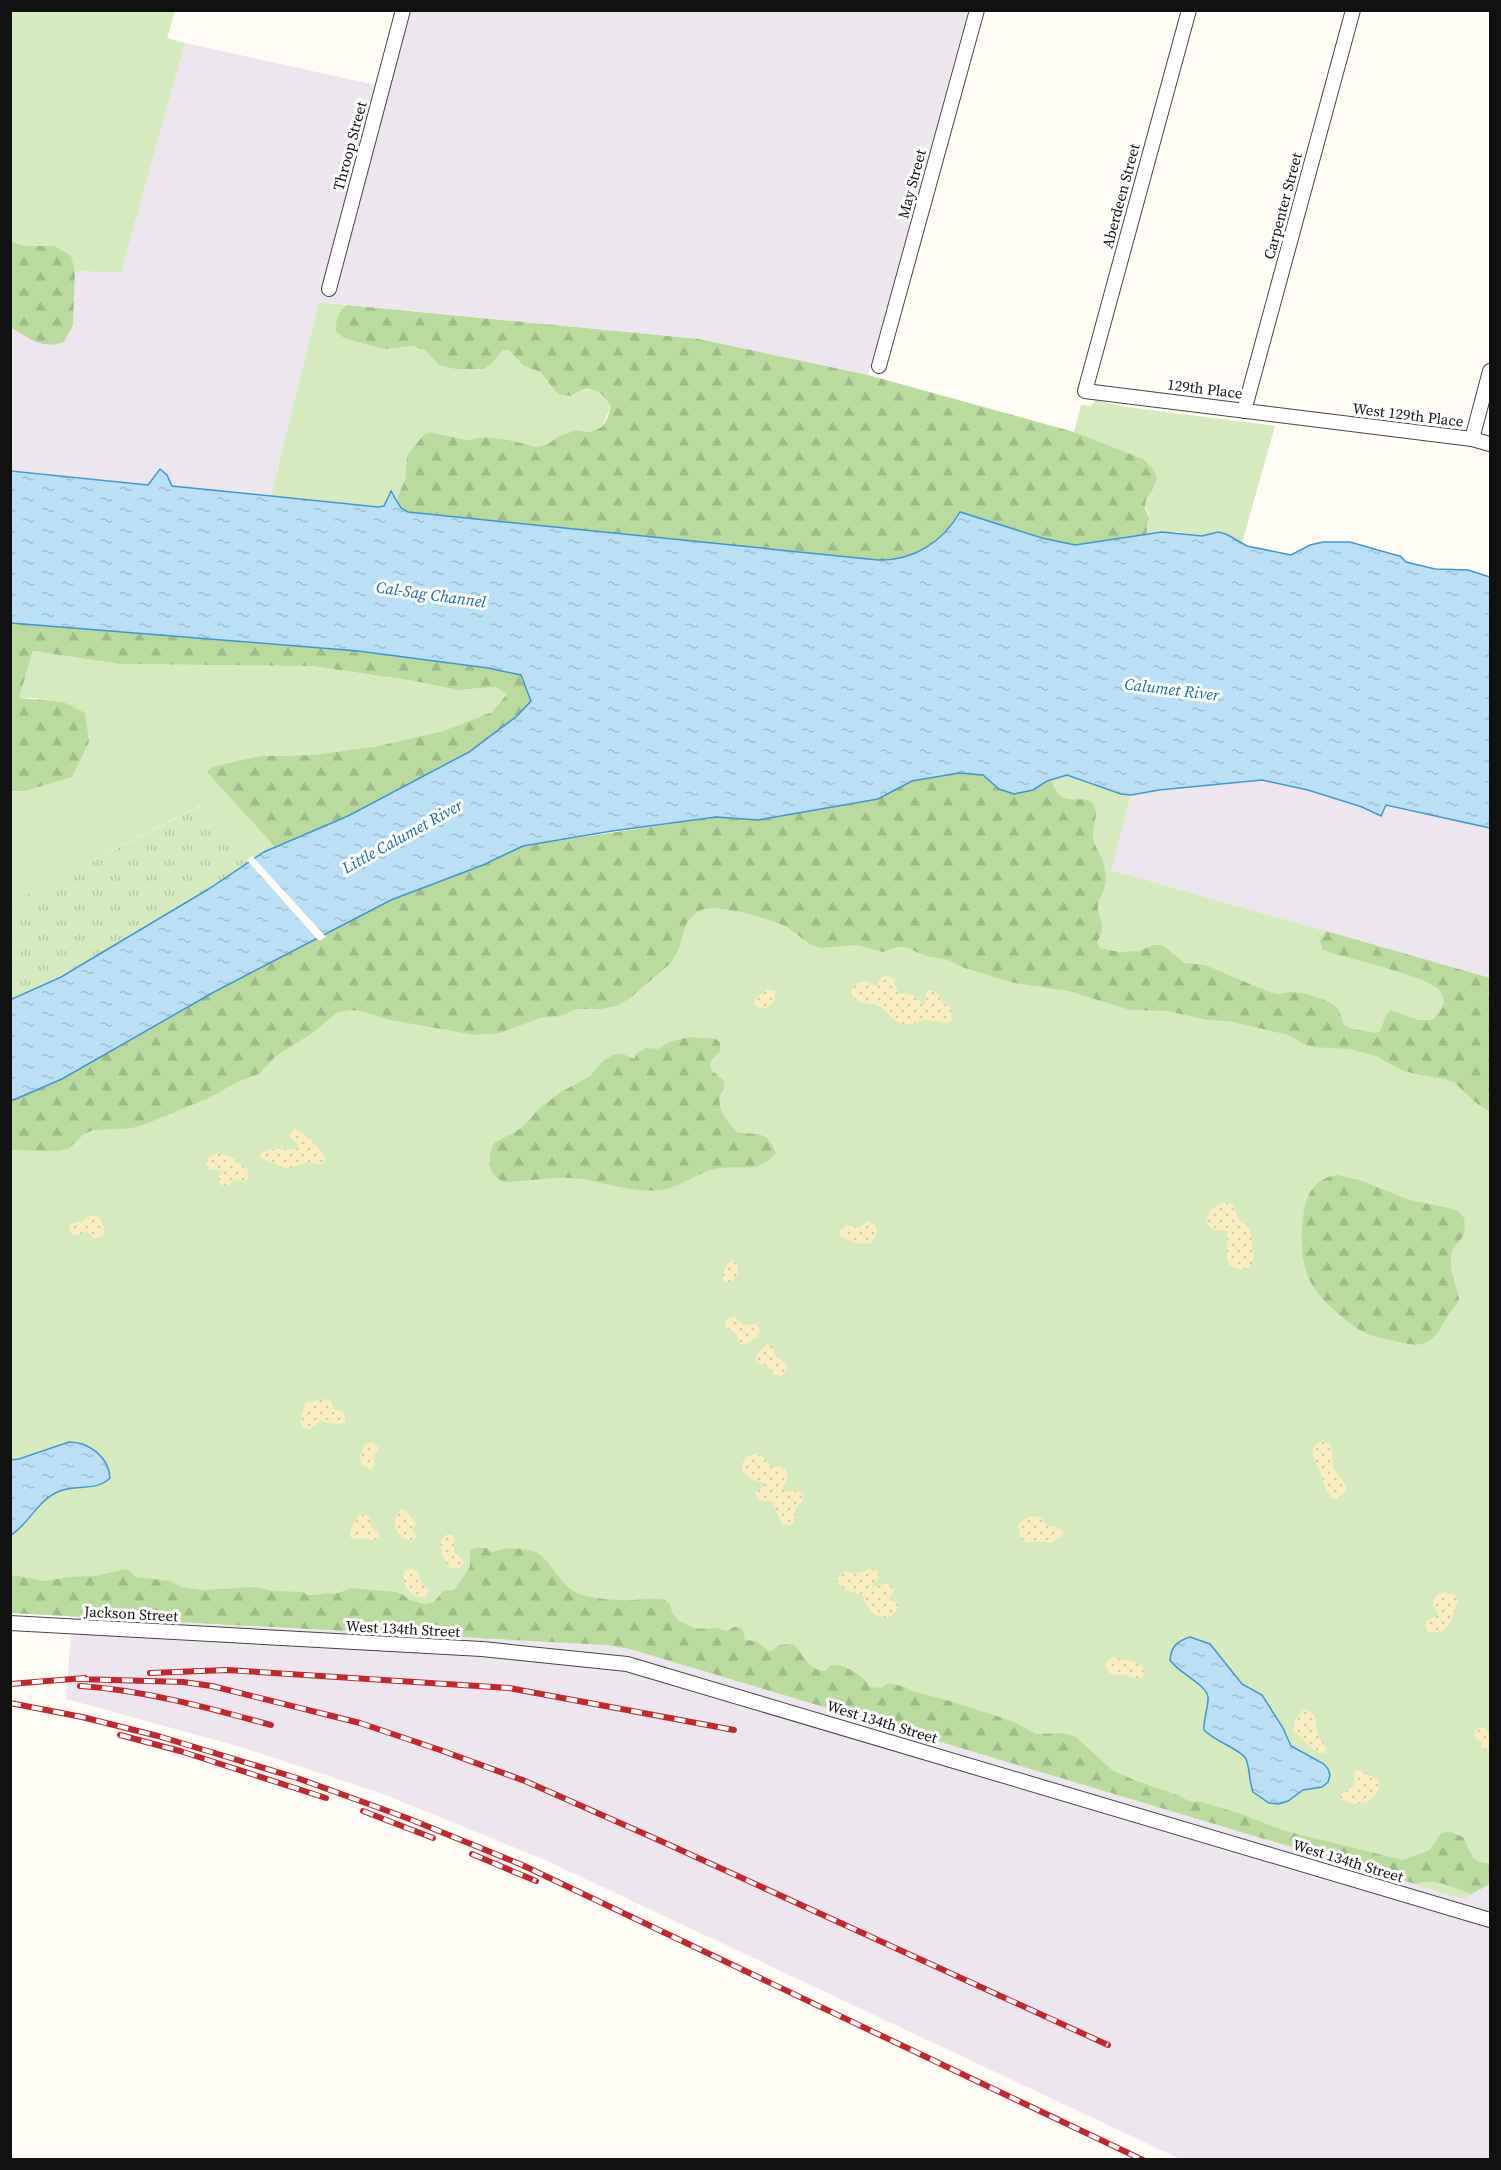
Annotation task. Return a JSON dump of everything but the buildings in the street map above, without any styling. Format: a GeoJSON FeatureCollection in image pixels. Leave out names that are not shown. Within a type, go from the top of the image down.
{"type":"FeatureCollection","features":[{"type":"Feature","properties":{"kind":"street","name":"Throop Street"},"geometry":{"type":"LineString","coordinates":[[329,289],[403,10]]}},
{"type":"Feature","properties":{"kind":"street","name":"May Street"},"geometry":{"type":"LineString","coordinates":[[879,366],[977,10]]}},
{"type":"Feature","properties":{"kind":"street","name":"Aberdeen Street"},"geometry":{"type":"LineString","coordinates":[[1085,391],[1189,10]]}},
{"type":"Feature","properties":{"kind":"street","name":"Carpenter Street"},"geometry":{"type":"LineString","coordinates":[[1244,411],[1353,10]]}},
{"type":"Feature","properties":{"kind":"street"},"geometry":{"type":"LineString","coordinates":[[1472,439],[1491,371]]}},
{"type":"Feature","properties":{"kind":"street","name":"129th Place"},"geometry":{"type":"LineString","coordinates":[[1085,391],[1322,421]]}},
{"type":"Feature","properties":{"kind":"street","name":"West 129th Place"},"geometry":{"type":"LineString","coordinates":[[1322,421],[1472,439],[1491,444]]}},
{"type":"Feature","properties":{"kind":"street","name":"Jackson Street"},"geometry":{"type":"LineString","coordinates":[[10,1623],[249,1637]]}},
{"type":"Feature","properties":{"kind":"street","name":"West 134th Street"},"geometry":{"type":"LineString","coordinates":[[249,1637],[482,1649],[627,1664],[1491,1920]]}},
{"type":"Feature","properties":{"kind":"shaded area"},"geometry":{"type":"Polygon","coordinates":[[[407,11],[968,11],[868,375],[699,339],[319,302],[271,497],[172,486],[167,475],[148,485],[11,471],[11,328],[40,343],[73,325],[75,271],[121,273],[185,43],[385,87],[407,11]]]}},
{"type":"Feature","properties":{"kind":"shaded area"},"geometry":{"type":"Polygon","coordinates":[[[1262,780],[1308,790],[1362,807],[1381,816],[1386,805],[1490,828],[1490,978],[1110,870],[1131,795],[1262,780]]]}},
{"type":"Feature","properties":{"kind":"shaded area"},"geometry":{"type":"Polygon","coordinates":[[[75,1617],[607,1645],[630,1649],[1463,1898],[1490,1884],[1490,2159],[1180,2159],[545,1860],[383,1794],[241,1747],[66,1699],[70,1644],[75,1617]]]}},
{"type":"Feature","properties":{"kind":"green space"},"geometry":{"type":"Polygon","coordinates":[[[10,11],[175,11],[167,38],[185,43],[121,273],[75,271],[71,255],[54,246],[26,246],[11,242],[10,11]]]}},
{"type":"Feature","properties":{"kind":"green space"},"geometry":{"type":"Polygon","coordinates":[[[11,242],[26,246],[54,246],[71,255],[75,271],[73,325],[64,342],[42,344],[11,328],[11,242]]]}},
{"type":"Feature","properties":{"kind":"green space"},"geometry":{"type":"Polygon","coordinates":[[[319,302],[347,305],[339,312],[400,347],[413,346],[426,351],[439,365],[495,360],[503,350],[508,350],[524,366],[540,372],[558,394],[593,389],[607,398],[611,406],[602,427],[590,432],[576,430],[537,447],[509,440],[483,437],[467,440],[430,432],[407,455],[405,480],[397,498],[391,492],[384,506],[271,497],[319,302]]]}},
{"type":"Feature","properties":{"kind":"green space"},"geometry":{"type":"Polygon","coordinates":[[[347,305],[699,339],[868,375],[1074,432],[1143,459],[1153,469],[1157,478],[1146,499],[1145,508],[1149,518],[1146,534],[1075,545],[1042,538],[960,512],[945,532],[926,547],[904,557],[878,560],[408,512],[401,508],[397,498],[405,480],[407,455],[423,436],[430,432],[467,440],[483,437],[509,440],[537,447],[576,430],[590,432],[602,427],[611,406],[603,395],[593,390],[583,390],[571,396],[558,394],[540,372],[524,366],[508,350],[503,350],[484,369],[456,369],[439,365],[426,351],[413,346],[384,349],[344,338],[336,331],[336,323],[339,313],[347,305]]]}},
{"type":"Feature","properties":{"kind":"green space"},"geometry":{"type":"Polygon","coordinates":[[[1096,400],[1119,406],[1275,426],[1242,543],[1218,532],[1202,536],[1178,532],[1146,534],[1149,519],[1145,503],[1152,491],[1108,447],[1074,432],[1081,405],[1091,406],[1096,400]]]}},
{"type":"Feature","properties":{"kind":"green space"},"geometry":{"type":"Polygon","coordinates":[[[11,623],[358,651],[488,668],[521,675],[532,701],[517,716],[469,752],[348,816],[275,847],[207,772],[214,766],[260,756],[313,755],[378,746],[443,731],[492,712],[507,694],[496,687],[458,690],[312,666],[119,664],[33,651],[19,698],[63,702],[85,713],[89,742],[72,777],[25,791],[11,791],[11,623]]]}},
{"type":"Feature","properties":{"kind":"green space"},"geometry":{"type":"Polygon","coordinates":[[[33,651],[119,664],[312,666],[458,690],[496,687],[508,694],[492,712],[443,731],[378,746],[313,755],[260,756],[214,766],[208,772],[275,847],[251,860],[202,805],[23,896],[11,907],[11,791],[25,791],[38,698],[19,698],[33,651]]]}},
{"type":"Feature","properties":{"kind":"green space"},"geometry":{"type":"Polygon","coordinates":[[[959,773],[983,775],[999,789],[1033,790],[1047,781],[1052,782],[1056,791],[1066,799],[1083,799],[1093,804],[1096,811],[1093,840],[1103,862],[1106,878],[1098,904],[1102,926],[1097,942],[1100,948],[1119,952],[1139,951],[1153,945],[1162,945],[1185,963],[1205,965],[1269,992],[1306,994],[1325,1000],[1338,1008],[1344,1025],[1375,1033],[1380,1032],[1386,1015],[1391,1010],[1418,1020],[1432,1020],[1442,1007],[1443,996],[1434,986],[1421,980],[1323,950],[1320,942],[1326,931],[1490,978],[1490,1112],[1475,1102],[1455,1083],[1401,1070],[1376,1056],[1349,1049],[1312,1047],[1289,1035],[1228,1021],[1208,1020],[1167,1011],[1130,1010],[1069,991],[1014,983],[965,968],[948,960],[926,956],[905,947],[896,947],[883,952],[857,945],[821,948],[811,945],[787,927],[775,922],[743,912],[714,908],[696,913],[686,924],[679,948],[671,963],[629,999],[616,1006],[601,1009],[577,1009],[560,1016],[540,1018],[500,1033],[475,1035],[390,1020],[360,1011],[350,1010],[336,1013],[314,1032],[276,1056],[259,1074],[206,1099],[133,1128],[93,1130],[84,1134],[68,1149],[11,1150],[10,1101],[62,1079],[214,992],[391,900],[483,865],[523,846],[716,817],[758,820],[878,799],[912,781],[959,773]]]}},
{"type":"Feature","properties":{"kind":"green space"},"geometry":{"type":"Polygon","coordinates":[[[1067,775],[1121,794],[1131,795],[1111,870],[1490,978],[1490,1884],[1463,1899],[630,1649],[607,1645],[11,1613],[10,1101],[391,900],[1047,781],[1067,775]]]}},
{"type":"Feature","properties":{"kind":"green space"},"geometry":{"type":"Polygon","coordinates":[[[203,805],[251,860],[134,935],[11,1000],[10,907],[23,896],[203,805]]]}},
{"type":"Feature","properties":{"kind":"green space"},"geometry":{"type":"Polygon","coordinates":[[[689,1037],[716,1039],[720,1043],[720,1051],[710,1062],[711,1070],[724,1081],[724,1089],[719,1100],[722,1111],[736,1132],[761,1135],[769,1140],[776,1153],[769,1160],[751,1167],[713,1169],[676,1186],[649,1191],[569,1178],[504,1182],[494,1175],[490,1166],[490,1155],[494,1143],[520,1129],[541,1107],[561,1092],[590,1076],[602,1062],[613,1055],[623,1054],[634,1059],[637,1053],[646,1048],[658,1049],[670,1042],[689,1037]]]}},
{"type":"Feature","properties":{"kind":"green space"},"geometry":{"type":"Polygon","coordinates":[[[1338,1175],[1365,1182],[1409,1200],[1449,1208],[1459,1212],[1464,1218],[1464,1232],[1451,1257],[1452,1273],[1459,1299],[1438,1332],[1427,1342],[1419,1345],[1408,1344],[1360,1330],[1329,1305],[1311,1283],[1307,1275],[1302,1248],[1306,1204],[1311,1191],[1319,1182],[1338,1175]]]}},
{"type":"Feature","properties":{"kind":"green space"},"geometry":{"type":"Polygon","coordinates":[[[486,1548],[495,1552],[511,1548],[538,1553],[566,1585],[582,1595],[611,1599],[665,1600],[670,1604],[678,1620],[695,1629],[716,1628],[728,1631],[734,1627],[740,1627],[745,1640],[756,1641],[770,1652],[779,1645],[793,1644],[807,1662],[815,1668],[826,1671],[831,1665],[837,1665],[848,1668],[859,1675],[870,1687],[881,1688],[888,1683],[905,1687],[1012,1721],[1036,1734],[1063,1733],[1076,1737],[1112,1770],[1134,1780],[1191,1802],[1201,1802],[1238,1813],[1285,1831],[1403,1860],[1430,1850],[1440,1834],[1448,1831],[1463,1837],[1473,1858],[1490,1864],[1490,1884],[1471,1894],[1437,1883],[1416,1884],[630,1649],[607,1645],[11,1613],[11,1575],[45,1581],[95,1576],[126,1569],[135,1577],[170,1581],[182,1587],[202,1590],[256,1587],[314,1595],[335,1594],[352,1588],[395,1592],[409,1600],[425,1604],[434,1602],[443,1591],[454,1590],[470,1567],[470,1550],[486,1548]]]}},
{"type":"Feature","properties":{"kind":"sand"},"geometry":{"type":"Polygon","coordinates":[[[885,975],[893,978],[898,993],[913,995],[923,1005],[926,992],[929,990],[936,992],[951,1008],[952,1020],[948,1023],[927,1020],[910,1024],[901,1023],[882,1008],[859,1001],[852,996],[851,991],[856,984],[865,981],[877,987],[880,979],[885,975]]]}},
{"type":"Feature","properties":{"kind":"sand"},"geometry":{"type":"Polygon","coordinates":[[[767,989],[776,991],[774,1001],[767,1008],[759,1008],[754,1004],[755,1000],[767,989]]]}},
{"type":"Feature","properties":{"kind":"sand"},"geometry":{"type":"Polygon","coordinates":[[[295,1129],[320,1150],[325,1157],[323,1163],[308,1162],[287,1169],[261,1158],[261,1153],[270,1149],[299,1149],[290,1136],[290,1132],[295,1129]]]}},
{"type":"Feature","properties":{"kind":"sand"},"geometry":{"type":"Polygon","coordinates":[[[217,1153],[230,1156],[248,1170],[248,1179],[244,1181],[235,1179],[228,1186],[221,1185],[217,1179],[222,1171],[209,1169],[206,1165],[209,1157],[217,1153]]]}},
{"type":"Feature","properties":{"kind":"sand"},"geometry":{"type":"Polygon","coordinates":[[[1223,1202],[1232,1204],[1239,1219],[1250,1231],[1253,1258],[1251,1264],[1245,1269],[1237,1269],[1227,1262],[1227,1231],[1213,1230],[1206,1222],[1210,1210],[1223,1202]]]}},
{"type":"Feature","properties":{"kind":"sand"},"geometry":{"type":"Polygon","coordinates":[[[90,1215],[99,1217],[105,1229],[103,1236],[95,1239],[86,1231],[78,1235],[72,1234],[69,1230],[71,1224],[83,1221],[90,1215]]]}},
{"type":"Feature","properties":{"kind":"sand"},"geometry":{"type":"Polygon","coordinates":[[[868,1221],[875,1225],[877,1230],[871,1243],[860,1244],[840,1237],[839,1231],[846,1225],[859,1228],[868,1221]]]}},
{"type":"Feature","properties":{"kind":"sand"},"geometry":{"type":"Polygon","coordinates":[[[733,1260],[738,1266],[738,1273],[733,1280],[725,1283],[722,1276],[727,1264],[733,1260]]]}},
{"type":"Feature","properties":{"kind":"sand"},"geometry":{"type":"Polygon","coordinates":[[[735,1317],[744,1325],[756,1324],[760,1329],[759,1335],[746,1345],[740,1344],[736,1334],[725,1326],[726,1320],[735,1317]]]}},
{"type":"Feature","properties":{"kind":"sand"},"geometry":{"type":"Polygon","coordinates":[[[767,1344],[773,1347],[776,1357],[787,1364],[782,1376],[774,1375],[767,1365],[759,1364],[755,1360],[757,1354],[767,1344]]]}},
{"type":"Feature","properties":{"kind":"sand"},"geometry":{"type":"Polygon","coordinates":[[[324,1399],[331,1401],[334,1409],[343,1412],[345,1422],[339,1425],[320,1421],[310,1429],[304,1428],[300,1422],[305,1403],[324,1399]]]}},
{"type":"Feature","properties":{"kind":"sand"},"geometry":{"type":"Polygon","coordinates":[[[1324,1441],[1331,1445],[1334,1469],[1346,1485],[1345,1492],[1339,1499],[1333,1499],[1327,1492],[1313,1456],[1314,1446],[1324,1441]]]}},
{"type":"Feature","properties":{"kind":"sand"},"geometry":{"type":"Polygon","coordinates":[[[372,1442],[379,1448],[373,1455],[375,1465],[371,1470],[362,1465],[360,1456],[365,1445],[372,1442]]]}},
{"type":"Feature","properties":{"kind":"sand"},"geometry":{"type":"Polygon","coordinates":[[[756,1454],[763,1457],[772,1467],[781,1466],[786,1470],[788,1477],[783,1487],[784,1491],[799,1491],[804,1495],[790,1526],[782,1524],[772,1502],[757,1499],[756,1491],[764,1486],[764,1483],[750,1478],[743,1472],[744,1462],[749,1456],[756,1454]]]}},
{"type":"Feature","properties":{"kind":"sand"},"geometry":{"type":"Polygon","coordinates":[[[404,1509],[416,1523],[413,1530],[417,1537],[412,1541],[402,1537],[395,1525],[397,1515],[400,1510],[404,1509]]]}},
{"type":"Feature","properties":{"kind":"sand"},"geometry":{"type":"Polygon","coordinates":[[[363,1513],[369,1516],[371,1527],[380,1534],[375,1541],[350,1537],[354,1523],[363,1513]]]}},
{"type":"Feature","properties":{"kind":"sand"},"geometry":{"type":"Polygon","coordinates":[[[1032,1516],[1040,1517],[1049,1526],[1060,1528],[1063,1532],[1062,1536],[1051,1543],[1039,1541],[1026,1543],[1020,1536],[1018,1525],[1024,1519],[1032,1516]]]}},
{"type":"Feature","properties":{"kind":"sand"},"geometry":{"type":"Polygon","coordinates":[[[446,1535],[452,1535],[455,1539],[454,1552],[464,1561],[460,1568],[450,1568],[443,1556],[441,1542],[446,1535]]]}},
{"type":"Feature","properties":{"kind":"sand"},"geometry":{"type":"Polygon","coordinates":[[[407,1569],[418,1572],[421,1583],[429,1592],[425,1596],[416,1596],[408,1590],[404,1582],[404,1572],[407,1569]]]}},
{"type":"Feature","properties":{"kind":"sand"},"geometry":{"type":"Polygon","coordinates":[[[875,1569],[879,1574],[879,1578],[872,1585],[873,1588],[886,1583],[893,1588],[893,1593],[888,1599],[896,1602],[898,1606],[896,1612],[889,1617],[875,1614],[862,1595],[845,1590],[837,1582],[838,1577],[844,1572],[860,1573],[875,1569]]]}},
{"type":"Feature","properties":{"kind":"sand"},"geometry":{"type":"Polygon","coordinates":[[[1446,1592],[1455,1595],[1458,1600],[1451,1622],[1443,1631],[1429,1633],[1425,1628],[1427,1621],[1439,1614],[1433,1606],[1433,1601],[1439,1593],[1446,1592]]]}},
{"type":"Feature","properties":{"kind":"sand"},"geometry":{"type":"Polygon","coordinates":[[[1113,1657],[1141,1664],[1145,1669],[1144,1676],[1137,1679],[1110,1674],[1105,1665],[1108,1659],[1113,1657]]]}},
{"type":"Feature","properties":{"kind":"sand"},"geometry":{"type":"Polygon","coordinates":[[[1303,1710],[1313,1714],[1318,1734],[1327,1748],[1324,1754],[1312,1749],[1293,1730],[1295,1720],[1303,1710]]]}},
{"type":"Feature","properties":{"kind":"sand"},"geometry":{"type":"Polygon","coordinates":[[[1479,1727],[1484,1728],[1490,1734],[1489,1750],[1482,1748],[1481,1741],[1473,1736],[1479,1727]]]}},
{"type":"Feature","properties":{"kind":"sand"},"geometry":{"type":"Polygon","coordinates":[[[1357,1769],[1377,1779],[1380,1786],[1374,1797],[1358,1804],[1340,1799],[1340,1795],[1354,1786],[1354,1772],[1357,1769]]]}},
{"type":"Feature","properties":{"kind":"water"},"geometry":{"type":"Polygon","coordinates":[[[160,469],[167,475],[172,486],[378,507],[384,506],[391,491],[401,508],[408,512],[878,560],[903,557],[926,548],[945,532],[960,512],[1042,538],[1075,545],[1162,532],[1202,536],[1218,532],[1247,546],[1291,555],[1310,545],[1323,542],[1350,542],[1400,556],[1406,562],[1435,569],[1468,570],[1490,577],[1490,828],[1386,805],[1381,816],[1362,807],[1308,790],[1262,780],[1131,795],[1121,794],[1067,775],[1047,781],[1033,790],[1014,794],[999,789],[983,775],[959,773],[912,781],[878,799],[758,820],[716,817],[523,846],[483,865],[391,900],[214,992],[62,1079],[11,1101],[10,1000],[61,977],[207,890],[264,852],[348,816],[469,752],[517,716],[531,701],[521,675],[488,668],[358,651],[11,623],[11,471],[148,485],[160,469]]]}},
{"type":"Feature","properties":{"kind":"water"},"geometry":{"type":"Polygon","coordinates":[[[69,1442],[84,1445],[97,1452],[109,1470],[110,1478],[99,1485],[66,1489],[52,1495],[11,1535],[11,1460],[69,1442]]]}},
{"type":"Feature","properties":{"kind":"water"},"geometry":{"type":"Polygon","coordinates":[[[1190,1637],[1210,1644],[1242,1684],[1262,1695],[1283,1728],[1291,1746],[1324,1764],[1328,1769],[1330,1775],[1328,1782],[1322,1787],[1303,1790],[1288,1801],[1279,1804],[1269,1803],[1253,1792],[1246,1759],[1204,1730],[1208,1700],[1206,1692],[1170,1660],[1176,1645],[1190,1637]]]}},
{"type":"Feature","properties":{"kind":"pier"},"geometry":{"type":"Polygon","coordinates":[[[252,856],[326,937],[319,941],[247,860],[252,856]]]}},
{"type":"Feature","properties":{"kind":"railway"},"geometry":{"type":"LineString","coordinates":[[150,1673],[227,1670],[509,1688],[734,1730]]}},
{"type":"Feature","properties":{"kind":"railway"},"geometry":{"type":"LineString","coordinates":[[10,1684],[85,1678]]}},
{"type":"Feature","properties":{"kind":"railway"},"geometry":{"type":"LineString","coordinates":[[78,1679],[183,1682],[212,1686],[360,1723],[440,1750],[525,1781],[1108,2045]]}},
{"type":"Feature","properties":{"kind":"railway"},"geometry":{"type":"LineString","coordinates":[[80,1686],[128,1691],[200,1706],[271,1725]]}},
{"type":"Feature","properties":{"kind":"railway"},"geometry":{"type":"LineString","coordinates":[[10,1703],[82,1717],[158,1736],[297,1778],[407,1818],[520,1864],[1143,2160]]}},
{"type":"Feature","properties":{"kind":"railway"},"geometry":{"type":"LineString","coordinates":[[120,1735],[180,1751],[326,1798]]}},
{"type":"Feature","properties":{"kind":"railway"},"geometry":{"type":"LineString","coordinates":[[363,1811],[433,1838]]}},
{"type":"Feature","properties":{"kind":"railway"},"geometry":{"type":"LineString","coordinates":[[472,1854],[536,1881]]}},
{"type":"Feature","properties":{"kind":"water label","name":"Cal-Sag Channel"},"geometry":{"type":"Point","coordinates":[431,594]}},
{"type":"Feature","properties":{"kind":"water label","name":"Calumet River"},"geometry":{"type":"Point","coordinates":[1172,689]}},
{"type":"Feature","properties":{"kind":"water label","name":"Little Calumet River"},"geometry":{"type":"Point","coordinates":[402,836]}}]}
